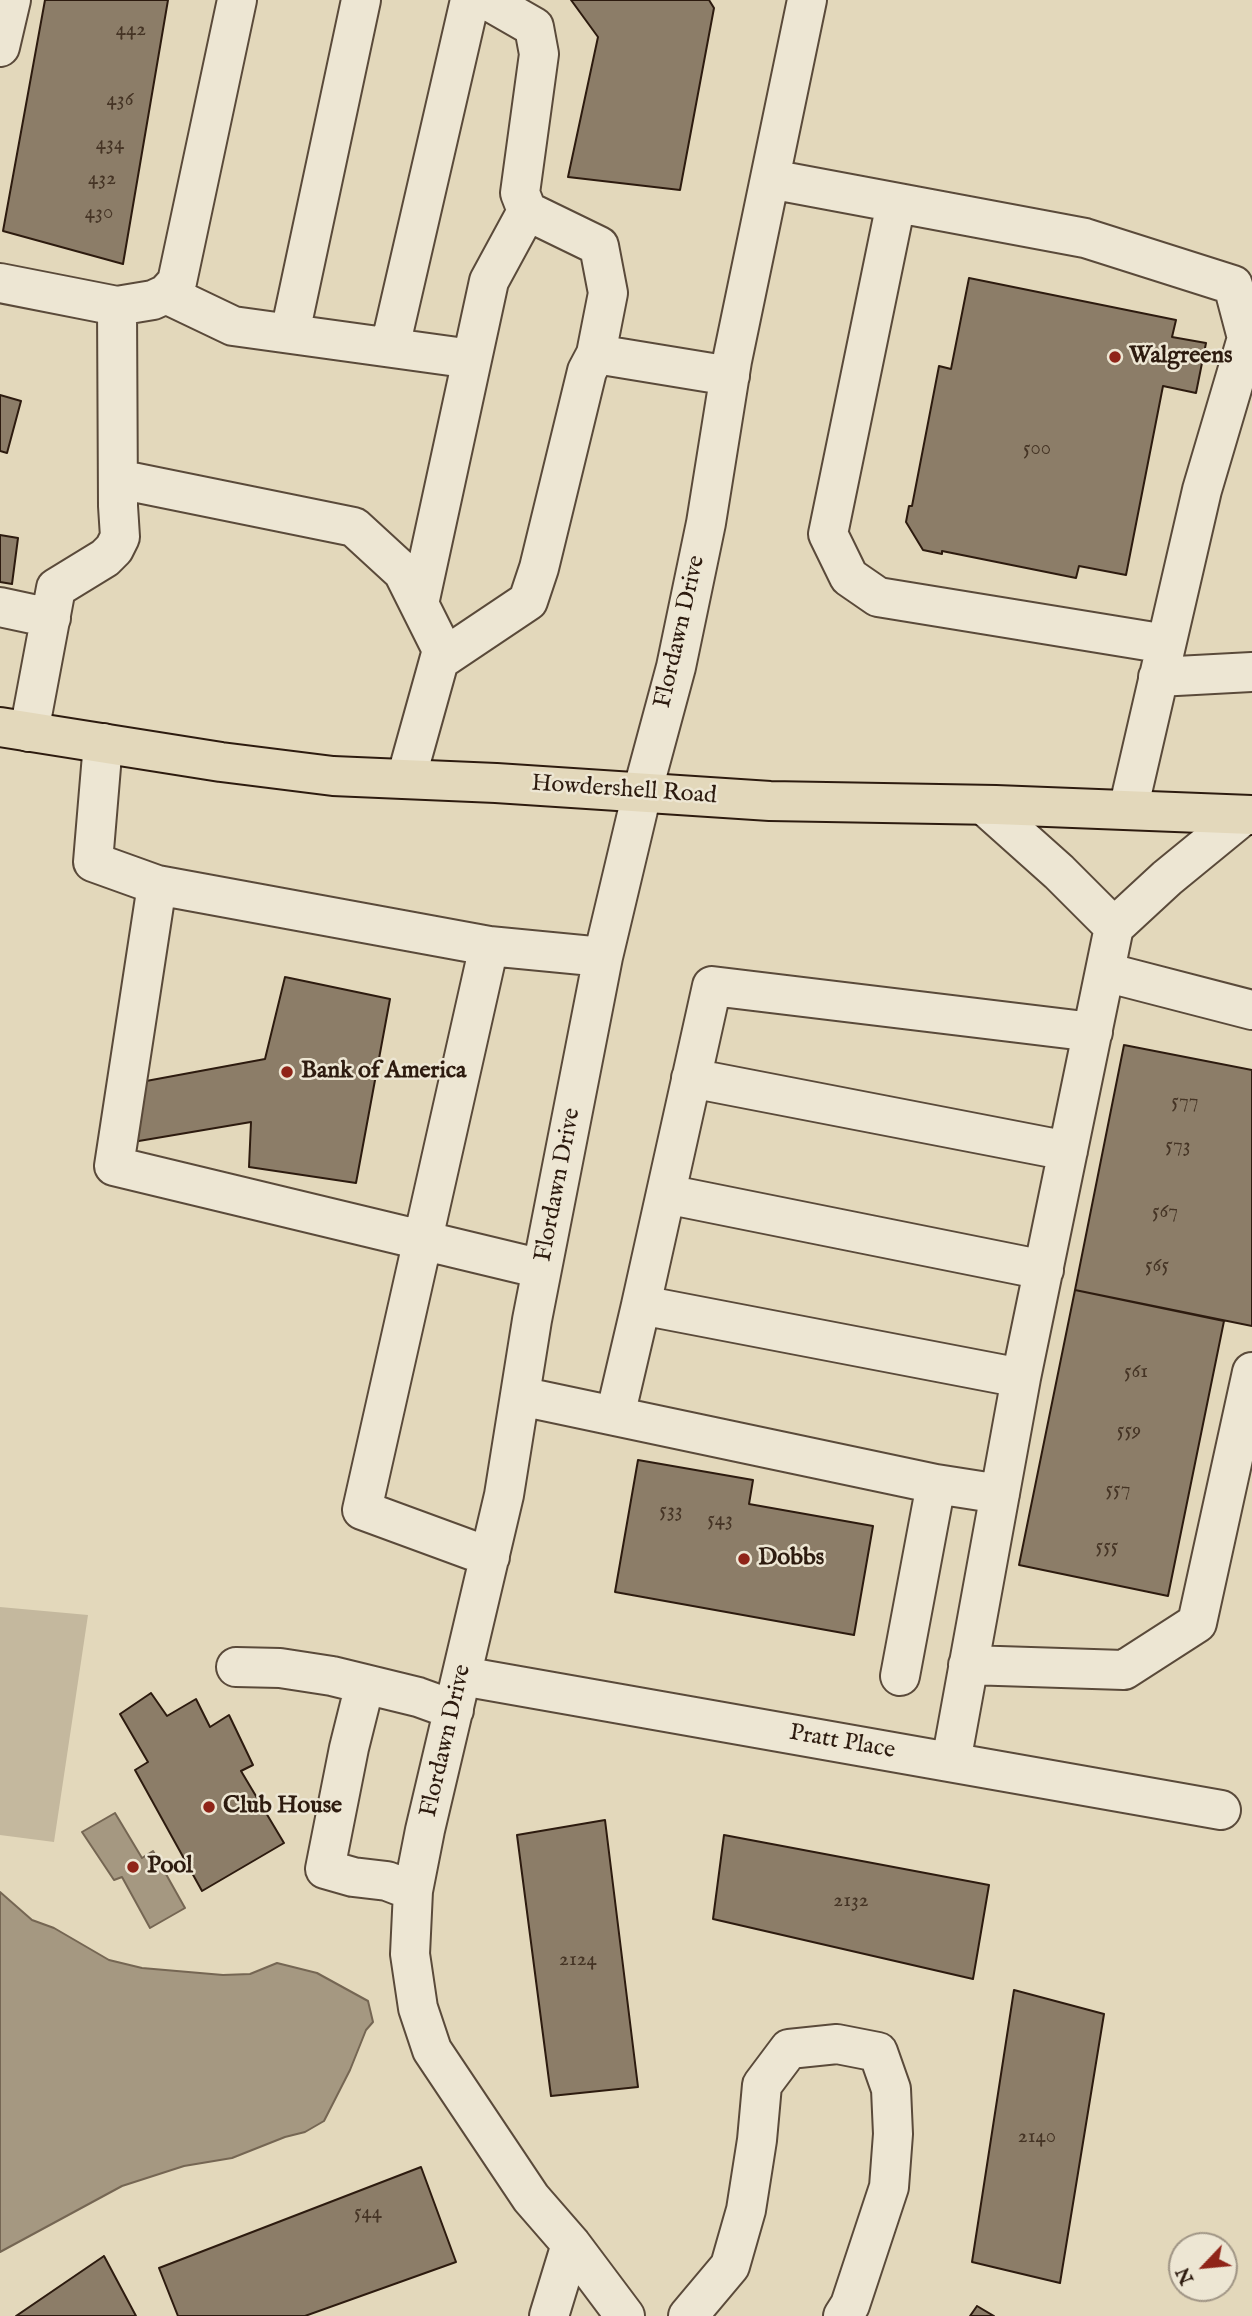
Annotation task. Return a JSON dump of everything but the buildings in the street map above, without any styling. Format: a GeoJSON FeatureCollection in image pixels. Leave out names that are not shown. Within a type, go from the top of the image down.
{"type":"FeatureCollection","features":[{"type":"Feature","properties":{"kind":"main road","name":"Howdershell Road"},"geometry":{"type":"LineString","coordinates":[[15,729],[221,762],[333,776],[770,800],[1248,815]]}},
{"type":"Feature","properties":{"kind":"street"},"geometry":{"type":"LineString","coordinates":[[0,47],[11,0]]}},
{"type":"Feature","properties":{"kind":"street"},"geometry":{"type":"LineString","coordinates":[[0,283],[117,306],[153,300],[166,294],[177,282],[237,0]]}},
{"type":"Feature","properties":{"kind":"street"},"geometry":{"type":"LineString","coordinates":[[290,333],[361,0]]}},
{"type":"Feature","properties":{"kind":"street"},"geometry":{"type":"LineString","coordinates":[[390,347],[470,0]]}},
{"type":"Feature","properties":{"kind":"street"},"geometry":{"type":"LineString","coordinates":[[439,660],[528,601],[539,568],[587,371],[596,354],[608,293],[599,246],[527,211],[520,193],[539,54],[534,27],[486,0]]}},
{"type":"Feature","properties":{"kind":"street","name":"Flordawn Drive"},"geometry":{"type":"LineString","coordinates":[[625,2316],[571,2244],[531,2198],[432,2050],[418,2008],[410,1954],[413,1891],[504,1495],[542,1269],[603,957],[679,654],[730,376],[807,0]]}},
{"type":"Feature","properties":{"kind":"street"},"geometry":{"type":"LineString","coordinates":[[770,179],[1085,238],[1243,280],[1247,338],[1202,490],[1128,810]]}},
{"type":"Feature","properties":{"kind":"street"},"geometry":{"type":"LineString","coordinates":[[896,202],[828,534],[849,577],[878,597],[1162,661],[1252,672]]}},
{"type":"Feature","properties":{"kind":"street"},"geometry":{"type":"LineString","coordinates":[[419,604],[489,281],[527,211]]}},
{"type":"Feature","properties":{"kind":"street"},"geometry":{"type":"LineString","coordinates":[[166,294],[233,326],[472,359]]}},
{"type":"Feature","properties":{"kind":"street"},"geometry":{"type":"LineString","coordinates":[[15,729],[51,618],[57,588],[105,558],[120,537],[117,306]]}},
{"type":"Feature","properties":{"kind":"street"},"geometry":{"type":"LineString","coordinates":[[596,354],[730,376]]}},
{"type":"Feature","properties":{"kind":"street"},"geometry":{"type":"LineString","coordinates":[[118,479],[354,527],[403,572],[442,650],[407,779]]}},
{"type":"Feature","properties":{"kind":"street"},"geometry":{"type":"LineString","coordinates":[[0,607],[51,618]]}},
{"type":"Feature","properties":{"kind":"street"},"geometry":{"type":"LineString","coordinates":[[103,743],[93,862],[157,885],[489,946],[603,957]]}},
{"type":"Feature","properties":{"kind":"street"},"geometry":{"type":"LineString","coordinates":[[984,805],[1066,879],[1114,927]]}},
{"type":"Feature","properties":{"kind":"street"},"geometry":{"type":"LineString","coordinates":[[951,1762],[1021,1378],[1114,927],[1167,878],[1248,815]]}},
{"type":"Feature","properties":{"kind":"street"},"geometry":{"type":"LineString","coordinates":[[157,885],[114,1166],[542,1269]]}},
{"type":"Feature","properties":{"kind":"street"},"geometry":{"type":"LineString","coordinates":[[489,946],[362,1510],[490,1557]]}},
{"type":"Feature","properties":{"kind":"street"},"geometry":{"type":"LineString","coordinates":[[1105,972],[1252,1010]]}},
{"type":"Feature","properties":{"kind":"street"},"geometry":{"type":"LineString","coordinates":[[615,1416],[712,986],[1093,1032]]}},
{"type":"Feature","properties":{"kind":"street"},"geometry":{"type":"LineString","coordinates":[[691,1078],[1068,1151]]}},
{"type":"Feature","properties":{"kind":"street"},"geometry":{"type":"LineString","coordinates":[[666,1194],[1044,1270]]}},
{"type":"Feature","properties":{"kind":"street"},"geometry":{"type":"LineString","coordinates":[[641,1305],[1021,1378]]}},
{"type":"Feature","properties":{"kind":"street"},"geometry":{"type":"LineString","coordinates":[[968,1665],[1124,1670],[1196,1623],[1252,1372]]}},
{"type":"Feature","properties":{"kind":"street"},"geometry":{"type":"LineString","coordinates":[[520,1396],[936,1484],[1000,1494]]}},
{"type":"Feature","properties":{"kind":"street"},"geometry":{"type":"LineString","coordinates":[[900,1675],[936,1484]]}},
{"type":"Feature","properties":{"kind":"street","name":"Pratt Place"},"geometry":{"type":"LineString","coordinates":[[236,1667],[280,1668],[418,1697],[458,1693],[951,1762],[1221,1810]]}},
{"type":"Feature","properties":{"kind":"street"},"geometry":{"type":"LineString","coordinates":[[365,1684],[349,1748],[325,1869],[354,1877],[387,1881],[413,1891]]}},
{"type":"Feature","properties":{"kind":"street"},"geometry":{"type":"LineString","coordinates":[[688,2316],[730,2266],[746,2210],[762,2085],[789,2049],[837,2045],[878,2052],[891,2089],[893,2134],[888,2187],[855,2293],[843,2316]]}},
{"type":"Feature","properties":{"kind":"street"},"geometry":{"type":"LineString","coordinates":[[548,2316],[571,2244]]}},
{"type":"Feature","properties":{"kind":"shaded area"},"geometry":{"type":"Polygon","coordinates":[[[0,1607],[88,1615],[54,1842],[0,1835],[0,1607]]]}},
{"type":"Feature","properties":{"kind":"shaded area","name":"Pool"},"geometry":{"type":"Polygon","coordinates":[[[115,1813],[142,1858],[153,1851],[185,1908],[150,1928],[122,1877],[114,1880],[82,1832],[115,1813]]]}},
{"type":"Feature","properties":{"kind":"shaded area"},"geometry":{"type":"Polygon","coordinates":[[[0,1892],[32,1920],[54,1928],[109,1960],[142,1968],[223,1975],[250,1974],[277,1963],[317,1973],[368,2001],[373,2022],[366,2030],[350,2070],[324,2121],[305,2132],[232,2158],[184,2166],[122,2186],[0,2252],[0,1892]]]}},
{"type":"Feature","properties":{"kind":"place","name":"Walgreens"},"geometry":{"type":"Point","coordinates":[1115,357]}},
{"type":"Feature","properties":{"kind":"place","name":"Bank of America"},"geometry":{"type":"Point","coordinates":[287,1072]}},
{"type":"Feature","properties":{"kind":"place","name":"Dobbs"},"geometry":{"type":"Point","coordinates":[744,1559]}},
{"type":"Feature","properties":{"kind":"place","name":"Club House"},"geometry":{"type":"Point","coordinates":[209,1807]}},
{"type":"Feature","properties":{"kind":"place","name":"Pool"},"geometry":{"type":"Point","coordinates":[133,1867]}}]}
